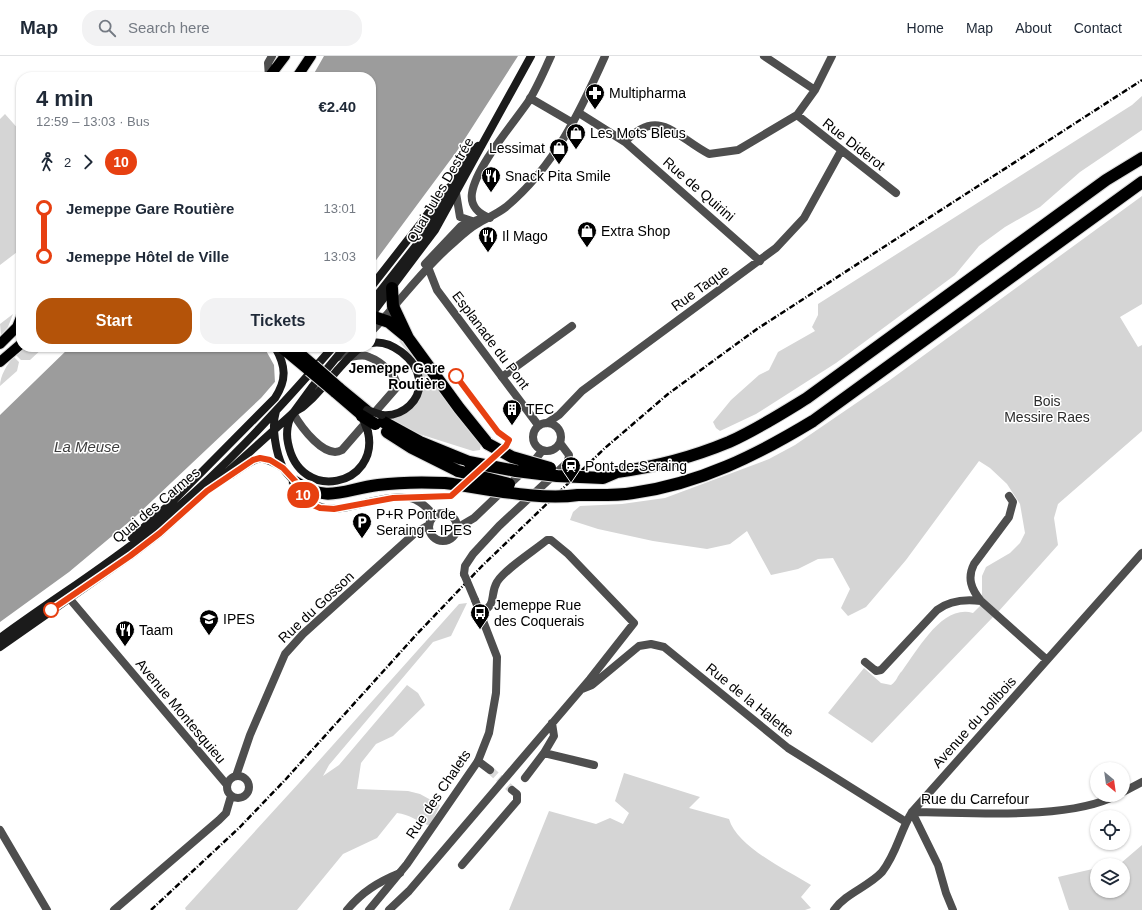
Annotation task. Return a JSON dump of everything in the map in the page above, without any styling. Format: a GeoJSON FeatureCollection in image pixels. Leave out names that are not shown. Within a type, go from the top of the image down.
{"type":"FeatureCollection","features":[{"type":"Feature","properties":{"kind":"highway"},"geometry":{"type":"LineString","coordinates":[[1106,180],[1121,164],[1142,149]]}},
{"type":"Feature","properties":{"kind":"highway"},"geometry":{"type":"LineString","coordinates":[[392,288],[393,306],[408,338],[458,408],[488,444],[512,457],[536,466],[554,469],[617,472],[646,468],[699,454],[730,442],[766,423],[813,394],[1106,180],[1142,158]]}},
{"type":"Feature","properties":{"kind":"highway"},"geometry":{"type":"LineString","coordinates":[[365,413],[412,448],[458,471],[500,483],[578,495],[591,495],[632,493],[668,486],[707,475],[776,444],[814,421],[1142,182]]}},
{"type":"Feature","properties":{"kind":"highway"},"geometry":{"type":"LineString","coordinates":[[376,317],[396,327],[408,338]]}},
{"type":"Feature","properties":{"kind":"highway"},"geometry":{"type":"LineString","coordinates":[[376,422],[469,462],[516,471],[558,476],[603,478],[617,472]]}},
{"type":"Feature","properties":{"kind":"highway"},"geometry":{"type":"LineString","coordinates":[[296,482],[313,492],[324,494],[408,481],[445,483],[562,498],[578,495]]}},
{"type":"Feature","properties":{"kind":"main road"},"geometry":{"type":"LineString","coordinates":[[273,72],[285,56]]}},
{"type":"Feature","properties":{"kind":"main road"},"geometry":{"type":"LineString","coordinates":[[300,72],[311,56]]}},
{"type":"Feature","properties":{"kind":"main road","name":"Quai Jules Destrée"},"geometry":{"type":"LineString","coordinates":[[376,315],[392,288],[435,230],[531,56]]}},
{"type":"Feature","properties":{"kind":"main road","name":"Quai Jules Destrée"},"geometry":{"type":"LineString","coordinates":[[376,297],[422,238],[471,154],[487,134]]}},
{"type":"Feature","properties":{"kind":"main road"},"geometry":{"type":"LineString","coordinates":[[376,281],[442,194],[457,180]]}},
{"type":"Feature","properties":{"kind":"main road"},"geometry":{"type":"LineString","coordinates":[[0,344],[16,334]]}},
{"type":"Feature","properties":{"kind":"main road"},"geometry":{"type":"LineString","coordinates":[[356,352],[314,397],[293,413],[287,434],[293,460],[303,472],[320,480],[340,480],[360,467],[368,450],[376,422],[408,407],[418,392],[419,378],[410,361],[396,347],[389,344],[376,343]]}},
{"type":"Feature","properties":{"kind":"main road"},"geometry":{"type":"LineString","coordinates":[[0,362],[16,348]]}},
{"type":"Feature","properties":{"kind":"main road"},"geometry":{"type":"LineString","coordinates":[[105,563],[114,552],[170,504],[270,404],[280,391],[285,372],[282,359],[278,352]]}},
{"type":"Feature","properties":{"kind":"main road"},"geometry":{"type":"LineString","coordinates":[[311,370],[328,352]]}},
{"type":"Feature","properties":{"kind":"main road"},"geometry":{"type":"LineString","coordinates":[[337,358],[341,352]]}},
{"type":"Feature","properties":{"kind":"main road"},"geometry":{"type":"LineString","coordinates":[[296,354],[311,370],[365,413]]}},
{"type":"Feature","properties":{"kind":"main road","name":"Quai des Carmes"},"geometry":{"type":"LineString","coordinates":[[0,647],[136,552],[274,432],[293,413],[312,387],[337,358]]}},
{"type":"Feature","properties":{"kind":"main road","name":"Quai des Carmes"},"geometry":{"type":"LineString","coordinates":[[0,638],[138,540],[177,508],[276,411],[311,370]]}},
{"type":"Feature","properties":{"kind":"main road"},"geometry":{"type":"LineString","coordinates":[[276,411],[274,432],[283,468]]}},
{"type":"Feature","properties":{"kind":"main road"},"geometry":{"type":"LineString","coordinates":[[207,491],[253,460],[260,458],[270,460],[283,468],[296,482]]}},
{"type":"Feature","properties":{"kind":"street"},"geometry":{"type":"LineString","coordinates":[[269,72],[268,63],[272,56]]}},
{"type":"Feature","properties":{"kind":"street"},"geometry":{"type":"LineString","coordinates":[[490,218],[476,209],[472,198],[473,190],[487,160],[530,98],[551,56]]}},
{"type":"Feature","properties":{"kind":"street"},"geometry":{"type":"LineString","coordinates":[[376,316],[393,306],[428,267],[451,245],[476,224],[490,218],[512,201],[532,181],[554,154],[579,113],[605,56]]}},
{"type":"Feature","properties":{"kind":"street"},"geometry":{"type":"LineString","coordinates":[[764,56],[815,90]]}},
{"type":"Feature","properties":{"kind":"street"},"geometry":{"type":"LineString","coordinates":[[625,142],[643,129],[651,125],[659,124],[709,154],[726,153],[741,148],[797,115],[815,90],[832,56]]}},
{"type":"Feature","properties":{"kind":"street"},"geometry":{"type":"LineString","coordinates":[[530,98],[573,123]]}},
{"type":"Feature","properties":{"kind":"street","name":"Rue de Quirini"},"geometry":{"type":"LineString","coordinates":[[579,113],[625,142],[760,261]]}},
{"type":"Feature","properties":{"kind":"street","name":"Rue Diderot"},"geometry":{"type":"LineString","coordinates":[[797,115],[896,193]]}},
{"type":"Feature","properties":{"kind":"street","name":"Rue Taque"},"geometry":{"type":"LineString","coordinates":[[547,423],[559,415],[575,396],[776,248],[804,218],[842,151]]}},
{"type":"Feature","properties":{"kind":"street"},"geometry":{"type":"LineString","coordinates":[[451,245],[461,226],[456,193]]}},
{"type":"Feature","properties":{"kind":"street"},"geometry":{"type":"LineString","coordinates":[[460,217],[472,221]]}},
{"type":"Feature","properties":{"kind":"street"},"geometry":{"type":"LineString","coordinates":[[422,275],[426,262],[461,226],[472,221],[490,218]]}},
{"type":"Feature","properties":{"kind":"street","name":"Esplanade du Pont"},"geometry":{"type":"LineString","coordinates":[[428,267],[437,290]]}},
{"type":"Feature","properties":{"kind":"street","name":"Esplanade du Pont"},"geometry":{"type":"LineString","coordinates":[[422,275],[437,290],[538,425]]}},
{"type":"Feature","properties":{"kind":"street"},"geometry":{"type":"LineString","coordinates":[[502,377],[572,326]]}},
{"type":"Feature","properties":{"kind":"street"},"geometry":{"type":"LineString","coordinates":[[337,358],[345,352]]}},
{"type":"Feature","properties":{"kind":"street"},"geometry":{"type":"LineString","coordinates":[[293,413],[302,428],[331,453],[336,453],[342,450],[398,384],[395,376],[369,357],[350,357]]}},
{"type":"Feature","properties":{"kind":"street"},"geometry":{"type":"LineString","coordinates":[[547,423],[555,425],[560,431],[560,443],[554,449],[542,451],[537,448],[532,439],[538,425],[547,423]]}},
{"type":"Feature","properties":{"kind":"street","name":"Rue des Chalets"},"geometry":{"type":"LineString","coordinates":[[369,910],[400,873],[478,761],[493,718],[498,667],[496,650],[464,574],[465,566],[473,554],[499,526],[568,462],[569,456],[560,443]]}},
{"type":"Feature","properties":{"kind":"street"},"geometry":{"type":"LineString","coordinates":[[457,528],[474,518],[534,461],[542,451]]}},
{"type":"Feature","properties":{"kind":"street"},"geometry":{"type":"LineString","coordinates":[[296,482],[307,500],[320,508],[334,509],[384,499],[405,497],[420,502],[435,516]]}},
{"type":"Feature","properties":{"kind":"street"},"geometry":{"type":"LineString","coordinates":[[1009,496],[1013,502],[1011,514],[972,569],[970,583],[974,593],[980,601],[1047,660]]}},
{"type":"Feature","properties":{"kind":"street"},"geometry":{"type":"LineString","coordinates":[[444,513],[449,514],[455,520],[457,528],[454,536],[450,539],[442,541],[433,538],[430,534],[429,526],[435,516],[444,513]]}},
{"type":"Feature","properties":{"kind":"street","name":"Rue du Gosson"},"geometry":{"type":"LineString","coordinates":[[227,785],[229,781],[236,776],[250,735],[285,654],[303,634],[416,534],[429,526]]}},
{"type":"Feature","properties":{"kind":"street"},"geometry":{"type":"LineString","coordinates":[[389,910],[409,890],[552,723],[634,623],[553,541],[547,540],[498,580],[491,605],[481,612]]}},
{"type":"Feature","properties":{"kind":"street","name":"Avenue du Jolibois"},"geometry":{"type":"LineString","coordinates":[[834,910],[839,904],[873,881],[882,871],[897,848],[906,822],[912,812],[1142,553]]}},
{"type":"Feature","properties":{"kind":"street","name":"Avenue Montesquieu"},"geometry":{"type":"LineString","coordinates":[[69,598],[227,785]]}},
{"type":"Feature","properties":{"kind":"street"},"geometry":{"type":"LineString","coordinates":[[865,662],[876,671],[881,670],[941,607],[961,600],[980,601]]}},
{"type":"Feature","properties":{"kind":"street","name":"Rue de la Halette"},"geometry":{"type":"LineString","coordinates":[[581,689],[592,685],[639,646],[651,644],[664,647],[788,748],[906,822]]}},
{"type":"Feature","properties":{"kind":"street"},"geometry":{"type":"LineString","coordinates":[[525,778],[544,753],[554,736],[552,723]]}},
{"type":"Feature","properties":{"kind":"street"},"geometry":{"type":"LineString","coordinates":[[544,753],[594,765]]}},
{"type":"Feature","properties":{"kind":"street"},"geometry":{"type":"LineString","coordinates":[[478,761],[490,770]]}},
{"type":"Feature","properties":{"kind":"street"},"geometry":{"type":"LineString","coordinates":[[227,785],[227,789],[231,796],[238,799],[243,798],[246,795],[250,789],[248,781],[245,778],[236,776]]}},
{"type":"Feature","properties":{"kind":"street"},"geometry":{"type":"LineString","coordinates":[[1130,788],[1142,782]]}},
{"type":"Feature","properties":{"kind":"street"},"geometry":{"type":"LineString","coordinates":[[462,865],[517,801],[517,794],[512,790]]}},
{"type":"Feature","properties":{"kind":"street"},"geometry":{"type":"LineString","coordinates":[[114,910],[219,820],[226,813],[231,796]]}},
{"type":"Feature","properties":{"kind":"street","name":"Rue du Carrefour"},"geometry":{"type":"LineString","coordinates":[[953,910],[938,865],[912,812],[1029,812],[1080,808],[1105,802]]}},
{"type":"Feature","properties":{"kind":"street"},"geometry":{"type":"LineString","coordinates":[[0,830],[48,910]]}},
{"type":"Feature","properties":{"kind":"street"},"geometry":{"type":"LineString","coordinates":[[347,910],[374,885],[400,873]]}},
{"type":"Feature","properties":{"kind":"green space"},"geometry":{"type":"Polygon","coordinates":[[[1142,96],[1142,130],[1080,172],[1040,207],[1005,227],[979,246],[955,275],[836,363],[756,414],[720,431],[716,428],[713,422],[731,400],[759,375],[769,370],[778,352],[815,331],[812,327],[818,315],[818,304],[1132,105],[1142,96]]]}},
{"type":"Feature","properties":{"kind":"green space"},"geometry":{"type":"Polygon","coordinates":[[[5,114],[16,126],[16,253],[0,265],[0,119],[5,114]]]}},
{"type":"Feature","properties":{"kind":"green space","name":"Bois Messire Raes"},"geometry":{"type":"Polygon","coordinates":[[[1142,196],[1142,304],[1120,317],[1138,347],[1142,345],[1142,431],[1058,504],[1054,518],[1058,545],[998,612],[982,597],[982,576],[986,567],[1010,553],[1020,543],[1025,533],[1020,504],[1007,484],[990,468],[979,461],[906,560],[866,607],[848,616],[841,608],[850,589],[833,558],[818,559],[798,569],[771,575],[747,531],[730,544],[707,549],[653,541],[598,529],[570,520],[573,512],[580,506],[622,504],[665,498],[769,459],[795,445],[890,380],[1142,196]]]}},
{"type":"Feature","properties":{"kind":"green space"},"geometry":{"type":"Polygon","coordinates":[[[13,314],[8,327],[1,335],[0,324],[13,314]]]}},
{"type":"Feature","properties":{"kind":"green space"},"geometry":{"type":"Polygon","coordinates":[[[401,340],[469,431],[481,444],[480,450],[473,451],[416,433],[389,419],[406,413],[419,399],[415,361],[399,341],[401,340]]]}},
{"type":"Feature","properties":{"kind":"green space"},"geometry":{"type":"Polygon","coordinates":[[[20,352],[39,352],[30,360],[21,360],[16,355],[20,352]]]}},
{"type":"Feature","properties":{"kind":"green space"},"geometry":{"type":"Polygon","coordinates":[[[14,357],[19,362],[17,371],[0,386],[4,370],[14,357]]]}},
{"type":"Feature","properties":{"kind":"green space"},"geometry":{"type":"Polygon","coordinates":[[[467,603],[451,636],[433,642],[329,765],[323,776],[339,765],[407,685],[418,693],[425,705],[393,736],[376,744],[361,763],[357,789],[408,791],[420,794],[440,805],[430,826],[410,816],[397,813],[377,838],[343,854],[297,910],[186,910],[185,908],[459,604],[467,603]]]}},
{"type":"Feature","properties":{"kind":"green space"},"geometry":{"type":"Polygon","coordinates":[[[981,605],[993,617],[872,743],[828,713],[864,668],[881,683],[891,685],[923,641],[941,622],[951,615],[962,612],[973,613],[981,605]]]}},
{"type":"Feature","properties":{"kind":"green space"},"geometry":{"type":"Polygon","coordinates":[[[624,773],[700,797],[689,808],[729,819],[734,829],[752,848],[764,857],[811,885],[801,897],[811,908],[805,910],[509,910],[549,811],[596,824],[610,818],[623,824],[629,813],[615,801],[624,773]]]}},
{"type":"Feature","properties":{"kind":"green space"},"geometry":{"type":"Polygon","coordinates":[[[1142,845],[1142,910],[1069,910],[1058,877],[1090,870],[1090,898],[1130,898],[1130,858],[1127,858],[1142,845]]]}},
{"type":"Feature","properties":{"kind":"water"},"geometry":{"type":"Polygon","coordinates":[[[324,56],[518,56],[457,151],[376,260],[376,72],[315,72],[324,56]]]}},
{"type":"Feature","properties":{"kind":"water","name":"La Meuse"},"geometry":{"type":"Polygon","coordinates":[[[65,352],[301,352],[261,398],[136,516],[69,572],[0,622],[0,415],[65,352]]]}},
{"type":"Feature","properties":{"kind":"pier"},"geometry":{"type":"Polygon","coordinates":[[[267,352],[302,352],[275,383],[274,365],[267,352]]]}},
{"type":"Feature","properties":{"kind":"tunnel"},"geometry":{"type":"LineString","coordinates":[[490,770],[512,790]]}},
{"type":"Feature","properties":{"kind":"railway"},"geometry":{"type":"LineString","coordinates":[[151,910],[240,827],[286,779],[416,635],[482,566],[605,448],[668,394],[757,329],[1142,80]]}},
{"type":"Feature","properties":{"kind":"bus line","name":"10"},"geometry":{"type":"LineString","coordinates":[[51,610],[130,556],[160,533],[207,491],[253,460],[260,458],[270,460],[283,468],[296,482],[301,493],[307,500],[320,508],[334,509],[393,498],[451,496],[506,446],[509,440],[498,432],[456,376]]}},
{"type":"Feature","properties":{"kind":"place","name":"Multipharma"},"geometry":{"type":"Point","coordinates":[595,110]}},
{"type":"Feature","properties":{"kind":"place","name":"Les Mots Bleus"},"geometry":{"type":"Point","coordinates":[576,150]}},
{"type":"Feature","properties":{"kind":"place","name":"Lessimat"},"geometry":{"type":"Point","coordinates":[559,165]}},
{"type":"Feature","properties":{"kind":"place","name":"Snack Pita Smile"},"geometry":{"type":"Point","coordinates":[491,193]}},
{"type":"Feature","properties":{"kind":"place","name":"Extra Shop"},"geometry":{"type":"Point","coordinates":[587,248]}},
{"type":"Feature","properties":{"kind":"place","name":"Il Mago"},"geometry":{"type":"Point","coordinates":[488,253]}},
{"type":"Feature","properties":{"kind":"place","name":"Jemeppe Gare Routière"},"geometry":{"type":"Point","coordinates":[456,376]}},
{"type":"Feature","properties":{"kind":"place","name":"TEC"},"geometry":{"type":"Point","coordinates":[512,426]}},
{"type":"Feature","properties":{"kind":"place","name":"Pont-de-Seraing"},"geometry":{"type":"Point","coordinates":[571,483]}},
{"type":"Feature","properties":{"kind":"place","name":"P+R Pont de Seraing – IPES"},"geometry":{"type":"Point","coordinates":[362,539]}},
{"type":"Feature","properties":{"kind":"place","name":"Jemeppe Rue des Coquerais"},"geometry":{"type":"Point","coordinates":[480,630]}},
{"type":"Feature","properties":{"kind":"place","name":"IPES"},"geometry":{"type":"Point","coordinates":[209,636]}},
{"type":"Feature","properties":{"kind":"place","name":"Taam"},"geometry":{"type":"Point","coordinates":[125,647]}}]}
